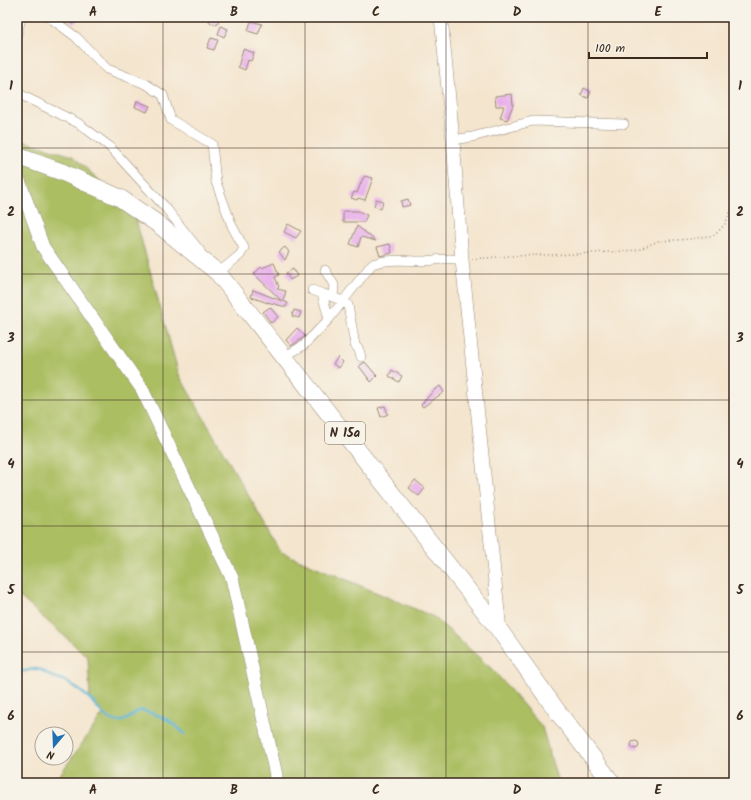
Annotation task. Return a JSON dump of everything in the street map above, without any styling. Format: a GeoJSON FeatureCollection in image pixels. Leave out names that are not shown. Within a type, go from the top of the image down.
{"type":"FeatureCollection","features":[{"type":"Feature","properties":{"kind":"highway","name":"N 15a"},"geometry":{"type":"LineString","coordinates":[[17,156],[62,172],[120,198],[158,224],[218,273],[500,631],[557,711],[612,783]]}},
{"type":"Feature","properties":{"kind":"street"},"geometry":{"type":"LineString","coordinates":[[17,35],[21,17]]}},
{"type":"Feature","properties":{"kind":"street"},"geometry":{"type":"LineString","coordinates":[[17,93],[78,123],[109,146],[165,207],[218,273],[240,255],[244,248],[232,226],[216,182],[212,144],[171,120],[163,95],[146,84],[107,69],[76,37],[49,17]]}},
{"type":"Feature","properties":{"kind":"street"},"geometry":{"type":"LineString","coordinates":[[441,17],[453,140],[462,260],[500,631]]}},
{"type":"Feature","properties":{"kind":"street"},"geometry":{"type":"LineString","coordinates":[[453,140],[472,137],[533,121],[624,124]]}},
{"type":"Feature","properties":{"kind":"street"},"geometry":{"type":"LineString","coordinates":[[17,175],[43,247],[142,389],[232,578],[276,775],[275,783]]}},
{"type":"Feature","properties":{"kind":"street"},"geometry":{"type":"LineString","coordinates":[[284,357],[304,345],[329,319],[342,300],[372,264],[382,260],[462,260]]}},
{"type":"Feature","properties":{"kind":"street"},"geometry":{"type":"LineString","coordinates":[[325,270],[334,285],[333,296]]}},
{"type":"Feature","properties":{"kind":"street"},"geometry":{"type":"LineString","coordinates":[[312,290],[333,296],[342,300],[348,305],[355,344],[360,350],[361,357]]}},
{"type":"Feature","properties":{"kind":"street"},"geometry":{"type":"LineString","coordinates":[[322,294],[329,319]]}},
{"type":"Feature","properties":{"kind":"path"},"geometry":{"type":"LineString","coordinates":[[462,260],[510,256],[638,250],[658,241],[690,239],[715,235],[725,224],[734,204]]}},
{"type":"Feature","properties":{"kind":"green space"},"geometry":{"type":"Polygon","coordinates":[[[17,139],[73,156],[134,213],[179,375],[281,552],[434,617],[494,671],[542,727],[558,783],[54,783],[66,766],[74,766],[74,755],[103,714],[90,699],[88,657],[21,598],[17,597],[17,139]]]}},
{"type":"Feature","properties":{"kind":"building"},"geometry":{"type":"Polygon","coordinates":[[[67,17],[75,17],[78,20],[73,24],[67,17]]]}},
{"type":"Feature","properties":{"kind":"building"},"geometry":{"type":"Polygon","coordinates":[[[211,17],[220,17],[217,25],[209,22],[211,17]]]}},
{"type":"Feature","properties":{"kind":"building"},"geometry":{"type":"Polygon","coordinates":[[[251,21],[262,24],[258,34],[248,31],[251,21]]]}},
{"type":"Feature","properties":{"kind":"building"},"geometry":{"type":"Polygon","coordinates":[[[221,26],[228,29],[224,37],[218,34],[221,26]]]}},
{"type":"Feature","properties":{"kind":"building"},"geometry":{"type":"Polygon","coordinates":[[[211,38],[218,40],[214,50],[207,48],[211,38]]]}},
{"type":"Feature","properties":{"kind":"building"},"geometry":{"type":"Polygon","coordinates":[[[243,49],[254,53],[251,61],[248,60],[245,70],[238,67],[243,49]]]}},
{"type":"Feature","properties":{"kind":"building"},"geometry":{"type":"Polygon","coordinates":[[[584,88],[591,92],[588,98],[581,95],[584,88]]]}},
{"type":"Feature","properties":{"kind":"building"},"geometry":{"type":"Polygon","coordinates":[[[512,94],[513,105],[507,120],[500,118],[504,106],[496,106],[495,96],[512,94]]]}},
{"type":"Feature","properties":{"kind":"building"},"geometry":{"type":"Polygon","coordinates":[[[137,101],[150,106],[147,112],[135,107],[137,101]]]}},
{"type":"Feature","properties":{"kind":"building"},"geometry":{"type":"Polygon","coordinates":[[[365,176],[373,178],[365,200],[351,198],[354,192],[357,193],[365,176]]]}},
{"type":"Feature","properties":{"kind":"building"},"geometry":{"type":"Polygon","coordinates":[[[376,199],[383,201],[381,209],[374,206],[376,199]]]}},
{"type":"Feature","properties":{"kind":"building"},"geometry":{"type":"Polygon","coordinates":[[[408,199],[410,205],[402,207],[401,201],[408,199]]]}},
{"type":"Feature","properties":{"kind":"building"},"geometry":{"type":"Polygon","coordinates":[[[343,211],[358,211],[367,215],[364,222],[343,222],[343,211]]]}},
{"type":"Feature","properties":{"kind":"building"},"geometry":{"type":"Polygon","coordinates":[[[288,224],[301,231],[296,238],[284,232],[288,224]]]}},
{"type":"Feature","properties":{"kind":"building"},"geometry":{"type":"Polygon","coordinates":[[[357,226],[376,241],[361,237],[358,247],[350,244],[357,226]]]}},
{"type":"Feature","properties":{"kind":"building"},"geometry":{"type":"Polygon","coordinates":[[[390,244],[392,253],[380,256],[377,247],[390,244]]]}},
{"type":"Feature","properties":{"kind":"building"},"geometry":{"type":"Polygon","coordinates":[[[285,247],[289,252],[285,260],[279,252],[285,247]]]}},
{"type":"Feature","properties":{"kind":"building"},"geometry":{"type":"Polygon","coordinates":[[[274,263],[279,275],[275,277],[279,287],[277,289],[286,291],[283,301],[288,303],[286,307],[251,297],[253,290],[282,301],[254,274],[261,267],[262,268],[274,263]]]}},
{"type":"Feature","properties":{"kind":"building"},"geometry":{"type":"Polygon","coordinates":[[[293,269],[297,276],[290,280],[286,273],[293,269]]]}},
{"type":"Feature","properties":{"kind":"building"},"geometry":{"type":"Polygon","coordinates":[[[270,307],[278,317],[271,323],[263,312],[270,307]]]}},
{"type":"Feature","properties":{"kind":"building"},"geometry":{"type":"Polygon","coordinates":[[[294,310],[301,312],[299,318],[292,316],[294,310]]]}},
{"type":"Feature","properties":{"kind":"building"},"geometry":{"type":"Polygon","coordinates":[[[297,328],[305,336],[291,346],[286,340],[297,328]]]}},
{"type":"Feature","properties":{"kind":"building"},"geometry":{"type":"Polygon","coordinates":[[[338,357],[343,362],[339,368],[333,364],[338,357]]]}},
{"type":"Feature","properties":{"kind":"building"},"geometry":{"type":"Polygon","coordinates":[[[365,362],[377,376],[371,382],[359,366],[365,362]]]}},
{"type":"Feature","properties":{"kind":"building"},"geometry":{"type":"Polygon","coordinates":[[[392,370],[402,376],[399,382],[389,376],[392,370]]]}},
{"type":"Feature","properties":{"kind":"building"},"geometry":{"type":"Polygon","coordinates":[[[440,386],[444,392],[423,407],[421,405],[433,391],[440,386]]]}},
{"type":"Feature","properties":{"kind":"building"},"geometry":{"type":"Polygon","coordinates":[[[385,406],[388,414],[381,417],[378,408],[385,406]]]}},
{"type":"Feature","properties":{"kind":"building"},"geometry":{"type":"Polygon","coordinates":[[[415,480],[425,488],[419,496],[409,488],[415,480]]]}},
{"type":"Feature","properties":{"kind":"building"},"geometry":{"type":"Polygon","coordinates":[[[635,741],[638,742],[638,748],[635,749],[632,748],[631,745],[632,742],[635,741]]]}},
{"type":"Feature","properties":{"kind":"waterway"},"geometry":{"type":"LineString","coordinates":[[17,671],[22,672],[40,669],[51,676],[65,681],[88,697],[104,715],[111,720],[124,721],[142,710],[165,719],[185,734]]}}]}
